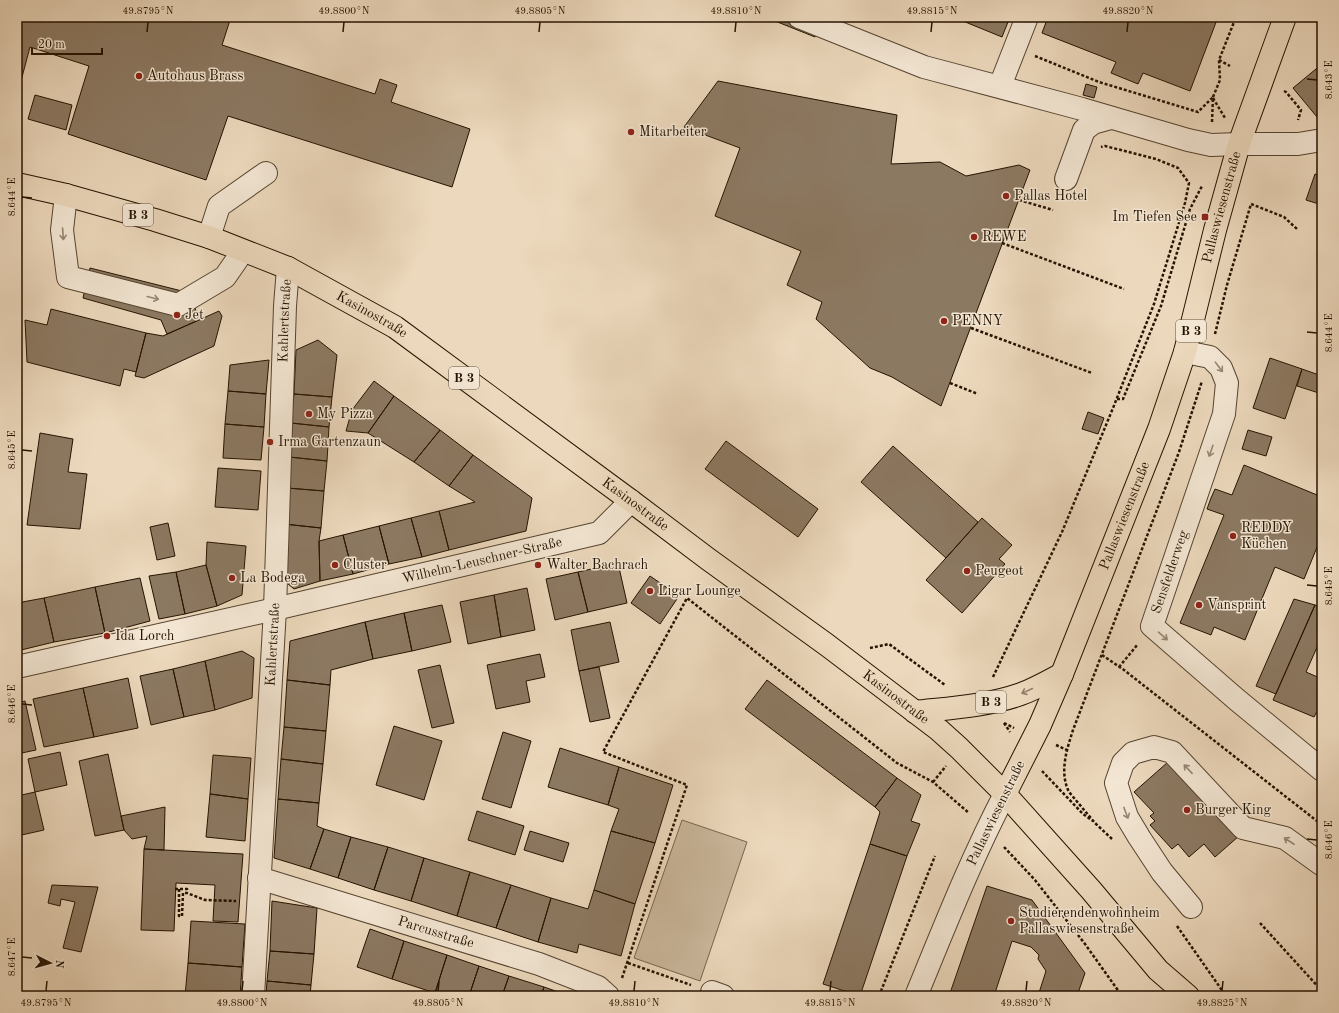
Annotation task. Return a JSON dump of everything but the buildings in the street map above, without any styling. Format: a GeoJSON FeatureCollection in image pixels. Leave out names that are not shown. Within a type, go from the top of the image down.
{"type":"FeatureCollection","features":[{"type":"Feature","properties":{"kind":"main road","name":"Pallaswiesenstraße"},"geometry":{"type":"LineString","coordinates":[[1005,794],[1040,724],[1062,674],[1159,429],[1185,352],[1215,230],[1239,144],[1284,17]]}},
{"type":"Feature","properties":{"kind":"main road","name":"Kasinostraße"},"geometry":{"type":"LineString","coordinates":[[17,184],[66,195],[209,237],[288,268],[395,327],[708,559],[827,645],[939,730],[1005,794],[1091,890],[1158,970],[1188,996]]}},
{"type":"Feature","properties":{"kind":"main road","name":"B 3"},"geometry":{"type":"LineString","coordinates":[[915,712],[1005,699],[1022,694],[1062,674]]}},
{"type":"Feature","properties":{"kind":"main road","name":"Kasinostraße"},"geometry":{"type":"LineString","coordinates":[[1158,970],[1167,996]]}},
{"type":"Feature","properties":{"kind":"street"},"geometry":{"type":"LineString","coordinates":[[799,17],[924,67],[1000,86],[1188,140],[1211,145],[1298,144],[1322,140]]}},
{"type":"Feature","properties":{"kind":"street"},"geometry":{"type":"LineString","coordinates":[[1000,86],[1027,17]]}},
{"type":"Feature","properties":{"kind":"street"},"geometry":{"type":"LineString","coordinates":[[1066,179],[1084,130],[1093,123],[1111,118]]}},
{"type":"Feature","properties":{"kind":"street"},"geometry":{"type":"LineString","coordinates":[[209,237],[219,206],[266,173]]}},
{"type":"Feature","properties":{"kind":"street"},"geometry":{"type":"LineString","coordinates":[[66,195],[62,230],[68,277],[178,305],[224,276],[243,251]]}},
{"type":"Feature","properties":{"kind":"street","name":"Kahlertstraße"},"geometry":{"type":"LineString","coordinates":[[253,996],[275,609],[285,306],[288,268]]}},
{"type":"Feature","properties":{"kind":"street","name":"Sensfelderweg"},"geometry":{"type":"LineString","coordinates":[[1185,352],[1210,357],[1221,368],[1227,383],[1224,414],[1152,626],[1236,699],[1322,770]]}},
{"type":"Feature","properties":{"kind":"street","name":"Wilhelm-Leuschner-Straße"},"geometry":{"type":"LineString","coordinates":[[17,667],[275,609],[599,533],[631,501]]}},
{"type":"Feature","properties":{"kind":"street"},"geometry":{"type":"LineString","coordinates":[[1191,907],[1162,872],[1127,817],[1116,783],[1123,763],[1133,752],[1154,747],[1172,752],[1243,828],[1285,838],[1321,864]]}},
{"type":"Feature","properties":{"kind":"street","name":"Pallaswiesenstraße"},"geometry":{"type":"LineString","coordinates":[[916,996],[967,874],[987,829],[1005,794]]}},
{"type":"Feature","properties":{"kind":"street","name":"Parcusstraße"},"geometry":{"type":"LineString","coordinates":[[259,878],[539,964],[609,989]]}},
{"type":"Feature","properties":{"kind":"path"},"geometry":{"type":"LineString","coordinates":[[1196,116],[1213,97],[1220,80],[1220,60],[1236,17]]}},
{"type":"Feature","properties":{"kind":"path"},"geometry":{"type":"LineString","coordinates":[[1014,47],[1099,82],[1198,112]]}},
{"type":"Feature","properties":{"kind":"path"},"geometry":{"type":"LineString","coordinates":[[1220,60],[1230,66]]}},
{"type":"Feature","properties":{"kind":"path"},"geometry":{"type":"LineString","coordinates":[[1284,91],[1301,110],[1297,123]]}},
{"type":"Feature","properties":{"kind":"path"},"geometry":{"type":"LineString","coordinates":[[992,679],[1062,532],[1117,399],[1154,304],[1185,204],[1188,183],[1178,168],[1156,159],[1105,146],[1096,149]]}},
{"type":"Feature","properties":{"kind":"path"},"geometry":{"type":"LineString","coordinates":[[1178,168],[1180,161]]}},
{"type":"Feature","properties":{"kind":"path"},"geometry":{"type":"LineString","coordinates":[[1117,399],[1123,399],[1162,306],[1190,209],[1203,181]]}},
{"type":"Feature","properties":{"kind":"path"},"geometry":{"type":"LineString","coordinates":[[1018,200],[1053,210]]}},
{"type":"Feature","properties":{"kind":"path"},"geometry":{"type":"LineString","coordinates":[[1251,204],[1284,218],[1297,229]]}},
{"type":"Feature","properties":{"kind":"path"},"geometry":{"type":"LineString","coordinates":[[1002,243],[1124,289]]}},
{"type":"Feature","properties":{"kind":"path"},"geometry":{"type":"LineString","coordinates":[[971,328],[1092,374]]}},
{"type":"Feature","properties":{"kind":"path"},"geometry":{"type":"LineString","coordinates":[[950,383],[978,394]]}},
{"type":"Feature","properties":{"kind":"path"},"geometry":{"type":"LineString","coordinates":[[609,989],[628,963],[687,785],[603,752],[687,598],[897,763],[933,782],[987,829],[1035,880],[1085,944],[1122,996]]}},
{"type":"Feature","properties":{"kind":"path"},"geometry":{"type":"LineString","coordinates":[[1026,753],[1083,814],[1095,822],[1069,792],[1066,786],[1065,757],[1073,730],[1122,602]]}},
{"type":"Feature","properties":{"kind":"path"},"geometry":{"type":"LineString","coordinates":[[1119,667],[1152,626]]}},
{"type":"Feature","properties":{"kind":"path"},"geometry":{"type":"LineString","coordinates":[[889,644],[946,686]]}},
{"type":"Feature","properties":{"kind":"path"},"geometry":{"type":"LineString","coordinates":[[1102,655],[1322,825]]}},
{"type":"Feature","properties":{"kind":"path"},"geometry":{"type":"LineString","coordinates":[[878,996],[935,856]]}},
{"type":"Feature","properties":{"kind":"path"},"geometry":{"type":"LineString","coordinates":[[187,893],[183,893],[182,916],[178,916],[177,889],[187,889],[187,893],[205,900],[258,902]]}},
{"type":"Feature","properties":{"kind":"path"},"geometry":{"type":"LineString","coordinates":[[1260,923],[1322,991]]}},
{"type":"Feature","properties":{"kind":"path"},"geometry":{"type":"LineString","coordinates":[[628,963],[718,994]]}},
{"type":"Feature","properties":{"kind":"shaded area"},"geometry":{"type":"Polygon","coordinates":[[[682,820],[747,842],[700,981],[634,958],[682,820]]]}},
{"type":"Feature","properties":{"kind":"place","name":"Autohaus Brass"},"geometry":{"type":"Point","coordinates":[139,76]}},
{"type":"Feature","properties":{"kind":"place","name":"Mitarbeiter"},"geometry":{"type":"Point","coordinates":[631,132]}},
{"type":"Feature","properties":{"kind":"place","name":"Pallas Hotel"},"geometry":{"type":"Point","coordinates":[1006,196]}},
{"type":"Feature","properties":{"kind":"place","name":"Im Tiefen See"},"geometry":{"type":"Point","coordinates":[1205,217]}},
{"type":"Feature","properties":{"kind":"place","name":"REWE"},"geometry":{"type":"Point","coordinates":[974,237]}},
{"type":"Feature","properties":{"kind":"place","name":"Jet"},"geometry":{"type":"Point","coordinates":[177,315]}},
{"type":"Feature","properties":{"kind":"place","name":"PENNY"},"geometry":{"type":"Point","coordinates":[944,321]}},
{"type":"Feature","properties":{"kind":"place","name":"My Pizza"},"geometry":{"type":"Point","coordinates":[309,414]}},
{"type":"Feature","properties":{"kind":"place","name":"Irma Gartenzaun"},"geometry":{"type":"Point","coordinates":[270,442]}},
{"type":"Feature","properties":{"kind":"place","name":"REDDY Küchen"},"geometry":{"type":"Point","coordinates":[1233,536]}},
{"type":"Feature","properties":{"kind":"place","name":"Cluster"},"geometry":{"type":"Point","coordinates":[335,565]}},
{"type":"Feature","properties":{"kind":"place","name":"Walter Bachrach"},"geometry":{"type":"Point","coordinates":[538,565]}},
{"type":"Feature","properties":{"kind":"place","name":"Peugeot"},"geometry":{"type":"Point","coordinates":[967,571]}},
{"type":"Feature","properties":{"kind":"place","name":"La Bodega"},"geometry":{"type":"Point","coordinates":[232,578]}},
{"type":"Feature","properties":{"kind":"place","name":"Ligar Lounge"},"geometry":{"type":"Point","coordinates":[650,591]}},
{"type":"Feature","properties":{"kind":"place","name":"Vansprint"},"geometry":{"type":"Point","coordinates":[1199,605]}},
{"type":"Feature","properties":{"kind":"place","name":"Ida Lorch"},"geometry":{"type":"Point","coordinates":[107,636]}},
{"type":"Feature","properties":{"kind":"place","name":"Burger King"},"geometry":{"type":"Point","coordinates":[1187,810]}},
{"type":"Feature","properties":{"kind":"place","name":"Studierendenwohnheim Pallaswiesenstraße"},"geometry":{"type":"Point","coordinates":[1011,921]}}]}
